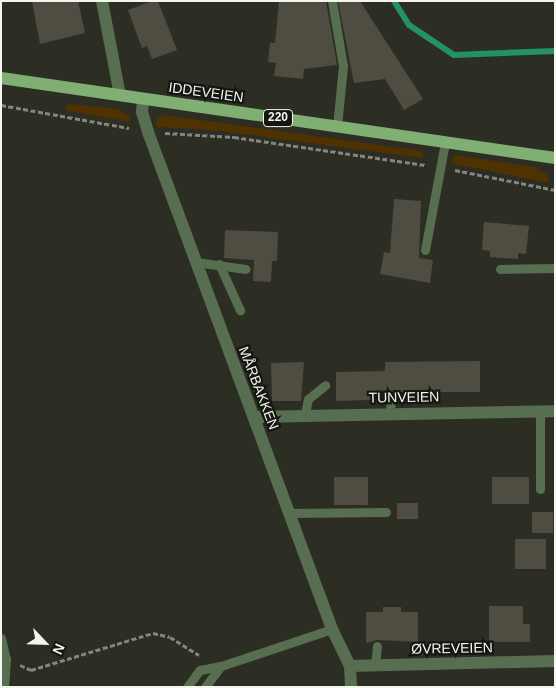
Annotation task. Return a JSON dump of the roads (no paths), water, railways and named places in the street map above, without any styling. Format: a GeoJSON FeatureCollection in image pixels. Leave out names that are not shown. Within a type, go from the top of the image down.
{"type":"FeatureCollection","features":[{"type":"Feature","properties":{"kind":"main road","name":"IDDEVEIEN"},"geometry":{"type":"LineString","coordinates":[[1,78],[555,158]]}},
{"type":"Feature","properties":{"kind":"street"},"geometry":{"type":"LineString","coordinates":[[102,1],[120,95]]}},
{"type":"Feature","properties":{"kind":"street","name":"MÅRBAKKEN"},"geometry":{"type":"LineString","coordinates":[[143,99],[142,112],[148,132],[332,629],[350,666],[351,687]]}},
{"type":"Feature","properties":{"kind":"street","name":"TUNVEIEN"},"geometry":{"type":"LineString","coordinates":[[254,417],[390,412],[555,410]]}},
{"type":"Feature","properties":{"kind":"street","name":"ØVREVEIEN"},"geometry":{"type":"LineString","coordinates":[[350,666],[555,662]]}},
{"type":"Feature","properties":{"kind":"lane"},"geometry":{"type":"LineString","coordinates":[[332,1],[343,66],[336,126]]}},
{"type":"Feature","properties":{"kind":"lane"},"geometry":{"type":"LineString","coordinates":[[425,250],[444,142]]}},
{"type":"Feature","properties":{"kind":"lane"},"geometry":{"type":"LineString","coordinates":[[196,262],[246,269]]}},
{"type":"Feature","properties":{"kind":"lane"},"geometry":{"type":"LineString","coordinates":[[219,264],[240,310]]}},
{"type":"Feature","properties":{"kind":"lane"},"geometry":{"type":"LineString","coordinates":[[500,269],[555,268]]}},
{"type":"Feature","properties":{"kind":"lane"},"geometry":{"type":"LineString","coordinates":[[305,414],[308,399],[325,385]]}},
{"type":"Feature","properties":{"kind":"lane"},"geometry":{"type":"LineString","coordinates":[[390,398],[390,412]]}},
{"type":"Feature","properties":{"kind":"lane"},"geometry":{"type":"LineString","coordinates":[[540,411],[540,489]]}},
{"type":"Feature","properties":{"kind":"lane"},"geometry":{"type":"LineString","coordinates":[[290,513],[386,512]]}},
{"type":"Feature","properties":{"kind":"lane"},"geometry":{"type":"LineString","coordinates":[[187,687],[200,670],[221,666],[332,629]]}},
{"type":"Feature","properties":{"kind":"lane"},"geometry":{"type":"LineString","coordinates":[[1,638],[6,659],[6,685]]}},
{"type":"Feature","properties":{"kind":"lane"},"geometry":{"type":"LineString","coordinates":[[375,665],[377,646]]}},
{"type":"Feature","properties":{"kind":"lane"},"geometry":{"type":"LineString","coordinates":[[205,687],[221,666]]}},
{"type":"Feature","properties":{"kind":"waterway"},"geometry":{"type":"LineString","coordinates":[[394,1],[409,25],[454,55],[555,51]]}}]}
